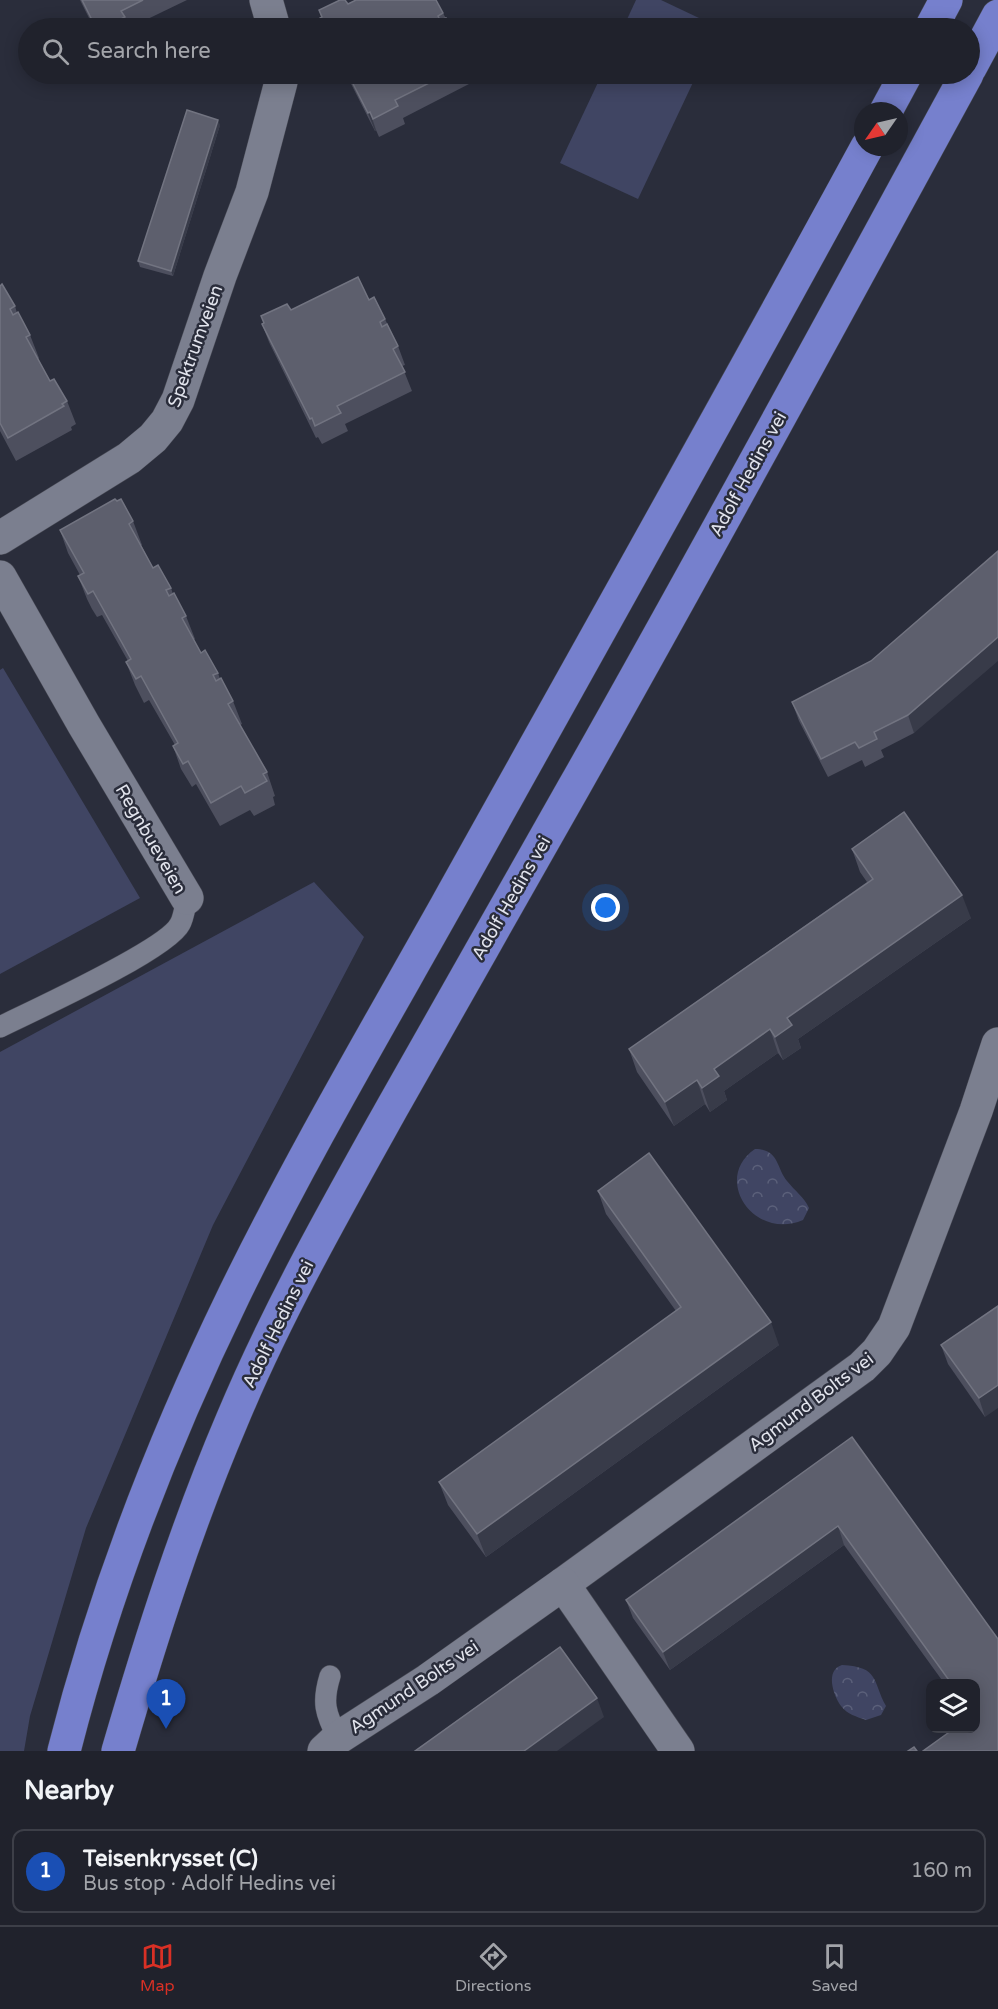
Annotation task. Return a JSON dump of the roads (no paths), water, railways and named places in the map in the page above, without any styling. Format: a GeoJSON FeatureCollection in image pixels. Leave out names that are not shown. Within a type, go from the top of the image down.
{"type":"FeatureCollection","features":[{"type":"Feature","properties":{"kind":"highway"},"geometry":{"type":"LineString","coordinates":[[936,18],[946,0]]}},
{"type":"Feature","properties":{"kind":"highway"},"geometry":{"type":"LineString","coordinates":[[980,48],[998,16]]}},
{"type":"Feature","properties":{"kind":"highway"},"geometry":{"type":"LineString","coordinates":[[891,102],[901,84]]}},
{"type":"Feature","properties":{"kind":"highway","name":"Adolf Hedins vei"},"geometry":{"type":"LineString","coordinates":[[118,1751],[154,1630],[181,1551],[233,1418],[283,1310],[340,1201],[608,727],[962,84]]}},
{"type":"Feature","properties":{"kind":"highway"},"geometry":{"type":"LineString","coordinates":[[64,1751],[91,1652],[119,1566],[157,1465],[236,1291],[369,1044],[862,156]]}},
{"type":"Feature","properties":{"kind":"street"},"geometry":{"type":"LineString","coordinates":[[266,0],[271,18]]}},
{"type":"Feature","properties":{"kind":"street","name":"Spektrumveien"},"geometry":{"type":"LineString","coordinates":[[0,538],[129,458],[153,438],[167,421],[178,400],[220,276],[252,192],[280,84]]}},
{"type":"Feature","properties":{"kind":"street","name":"Regnbueveien"},"geometry":{"type":"LineString","coordinates":[[0,577],[84,725],[187,898]]}},
{"type":"Feature","properties":{"kind":"street","name":"Agmund Bolts vei"},"geometry":{"type":"LineString","coordinates":[[331,1744],[428,1680],[563,1584],[862,1367],[877,1352],[894,1327],[972,1122],[998,1044]]}},
{"type":"Feature","properties":{"kind":"street"},"geometry":{"type":"LineString","coordinates":[[563,1584],[678,1751]]}},
{"type":"Feature","properties":{"kind":"lane","name":"Regnbueveien"},"geometry":{"type":"LineString","coordinates":[[0,1027],[114,970],[161,942],[179,926],[187,898]]}},
{"type":"Feature","properties":{"kind":"lane"},"geometry":{"type":"LineString","coordinates":[[330,1676],[325,1694],[325,1705],[331,1744]]}},
{"type":"Feature","properties":{"kind":"place","name":"Teisenkrysset (C)"},"geometry":{"type":"Point","coordinates":[166,1729]}}]}
